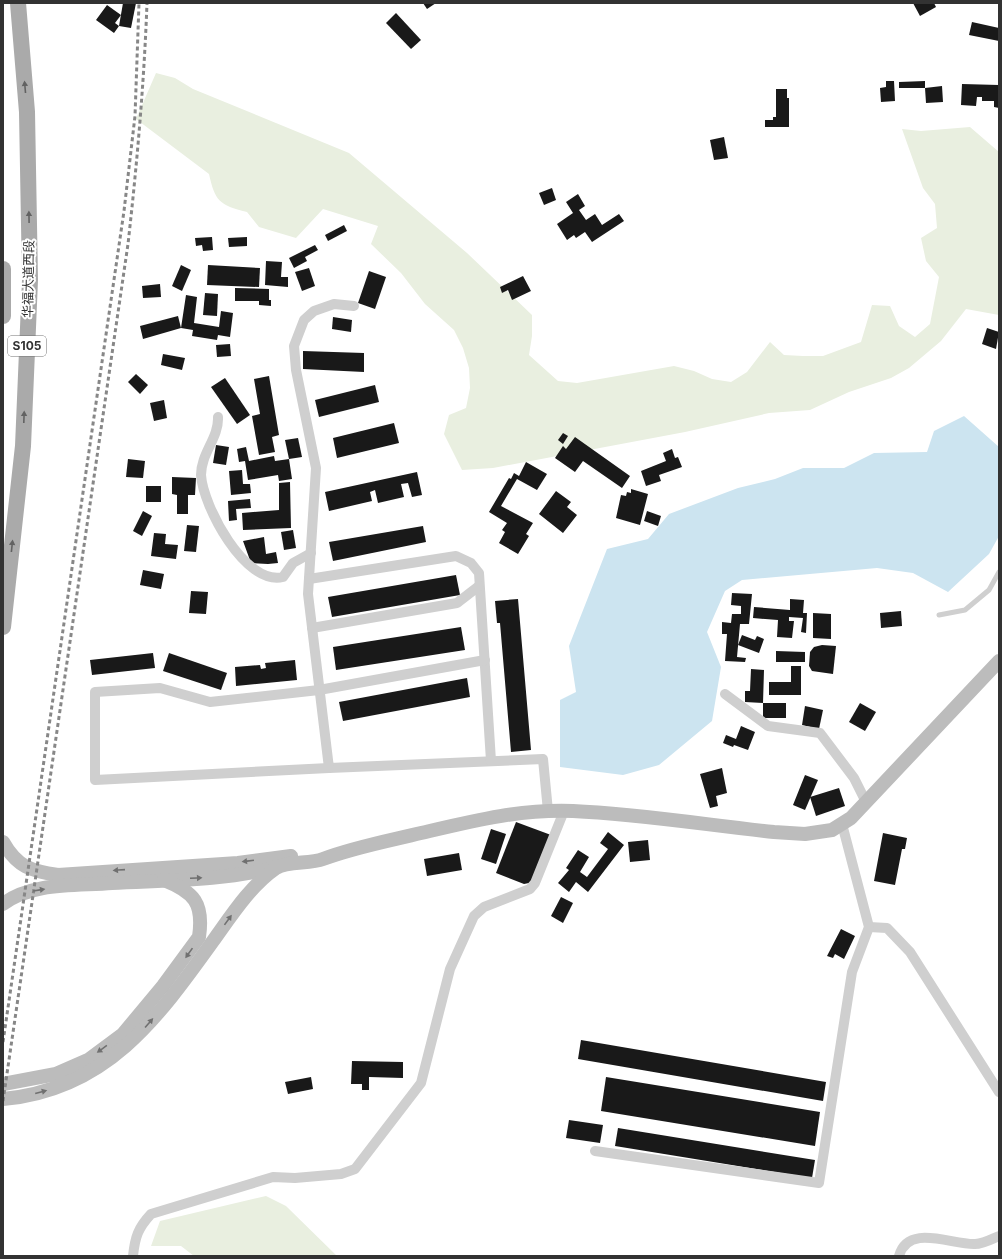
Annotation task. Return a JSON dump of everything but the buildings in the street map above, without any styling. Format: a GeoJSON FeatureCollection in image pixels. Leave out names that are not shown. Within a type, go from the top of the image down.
{"type":"FeatureCollection","features":[{"type":"Feature","properties":{"kind":"main road","name":"华福大道西段"},"geometry":{"type":"LineString","coordinates":[[3,627],[23,446],[30,280],[27,112],[18,3]]}},
{"type":"Feature","properties":{"kind":"main road","name":"华福大道西段"},"geometry":{"type":"LineString","coordinates":[[3,269],[3,316]]}},
{"type":"Feature","properties":{"kind":"main road"},"geometry":{"type":"LineString","coordinates":[[3,904],[10,899],[28,892],[44,889],[232,876],[318,860],[343,851],[483,818],[521,812],[564,811],[805,834],[832,830],[852,818],[999,661]]}},
{"type":"Feature","properties":{"kind":"main road"},"geometry":{"type":"LineString","coordinates":[[3,842],[9,853],[23,867],[39,872],[58,875],[238,862],[343,851]]}},
{"type":"Feature","properties":{"kind":"main road"},"geometry":{"type":"LineString","coordinates":[[3,1099],[43,1092],[81,1078],[121,1051],[138,1036],[167,1002],[234,912],[260,883],[278,867]]}},
{"type":"Feature","properties":{"kind":"main road"},"geometry":{"type":"LineString","coordinates":[[3,1084],[56,1074],[88,1060],[123,1034],[164,986],[199,937],[201,928],[198,905],[192,896],[182,887],[164,880]]}},
{"type":"Feature","properties":{"kind":"street"},"geometry":{"type":"LineString","coordinates":[[329,768],[308,594],[316,468],[296,370],[294,346],[304,320],[314,311],[334,304],[354,306]]}},
{"type":"Feature","properties":{"kind":"street"},"geometry":{"type":"LineString","coordinates":[[218,417],[217,430],[204,458],[201,475],[204,490],[232,546],[251,567],[270,578],[283,577],[294,563],[311,553]]}},
{"type":"Feature","properties":{"kind":"street"},"geometry":{"type":"LineString","coordinates":[[309,579],[456,556],[471,563],[478,573],[491,761]]}},
{"type":"Feature","properties":{"kind":"street"},"geometry":{"type":"LineString","coordinates":[[312,628],[457,603],[479,586]]}},
{"type":"Feature","properties":{"kind":"street"},"geometry":{"type":"LineString","coordinates":[[484,660],[319,690],[210,702],[160,688],[95,692],[96,780],[543,759],[548,811]]}},
{"type":"Feature","properties":{"kind":"street"},"geometry":{"type":"LineString","coordinates":[[725,694],[768,726],[820,733],[854,778],[866,802]]}},
{"type":"Feature","properties":{"kind":"street"},"geometry":{"type":"LineString","coordinates":[[133,1256],[135,1239],[142,1224],[151,1214],[273,1177],[295,1178],[341,1174],[355,1169],[421,1084],[450,969],[474,916],[484,907],[530,889],[535,883],[564,811]]}},
{"type":"Feature","properties":{"kind":"street"},"geometry":{"type":"LineString","coordinates":[[595,1151],[819,1183],[852,972],[869,927],[842,824]]}},
{"type":"Feature","properties":{"kind":"street"},"geometry":{"type":"LineString","coordinates":[[869,927],[886,928],[910,952],[999,1092]]}},
{"type":"Feature","properties":{"kind":"street"},"geometry":{"type":"LineString","coordinates":[[899,1256],[905,1246],[915,1238],[930,1238],[976,1244],[999,1236]]}},
{"type":"Feature","properties":{"kind":"lane"},"geometry":{"type":"LineString","coordinates":[[939,615],[965,610],[989,590],[999,572]]}},
{"type":"Feature","properties":{"kind":"green space"},"geometry":{"type":"Polygon","coordinates":[[[156,73],[175,78],[193,89],[349,153],[467,253],[532,315],[532,336],[529,355],[558,381],[577,383],[674,366],[694,371],[712,379],[731,382],[747,372],[770,342],[784,355],[823,356],[861,342],[872,305],[890,306],[899,326],[915,337],[930,324],[939,277],[926,261],[921,238],[937,228],[935,204],[923,188],[902,129],[921,131],[970,127],[999,152],[999,315],[966,309],[941,341],[909,368],[891,378],[849,392],[810,410],[769,413],[685,432],[493,468],[462,470],[444,434],[449,415],[466,408],[470,388],[469,368],[463,348],[454,330],[425,304],[401,273],[371,244],[378,226],[323,209],[296,238],[259,227],[247,212],[224,204],[216,196],[209,174],[136,119],[156,73]]]}},
{"type":"Feature","properties":{"kind":"green space"},"geometry":{"type":"Polygon","coordinates":[[[266,1196],[286,1206],[337,1256],[194,1256],[181,1246],[151,1246],[160,1221],[266,1196]]]}},
{"type":"Feature","properties":{"kind":"water"},"geometry":{"type":"Polygon","coordinates":[[[964,416],[999,447],[999,536],[989,554],[948,592],[913,573],[877,568],[742,580],[725,591],[707,632],[721,667],[712,721],[659,765],[623,775],[560,767],[560,700],[576,692],[569,646],[607,549],[648,539],[669,514],[738,488],[775,479],[803,468],[844,468],[874,453],[927,452],[934,431],[964,416]]]}},
{"type":"Feature","properties":{"kind":"railway"},"geometry":{"type":"LineString","coordinates":[[3,1042],[124,211],[135,116],[139,3]]}},
{"type":"Feature","properties":{"kind":"railway"},"geometry":{"type":"LineString","coordinates":[[3,1101],[128,244],[140,124],[147,3]]}}]}
